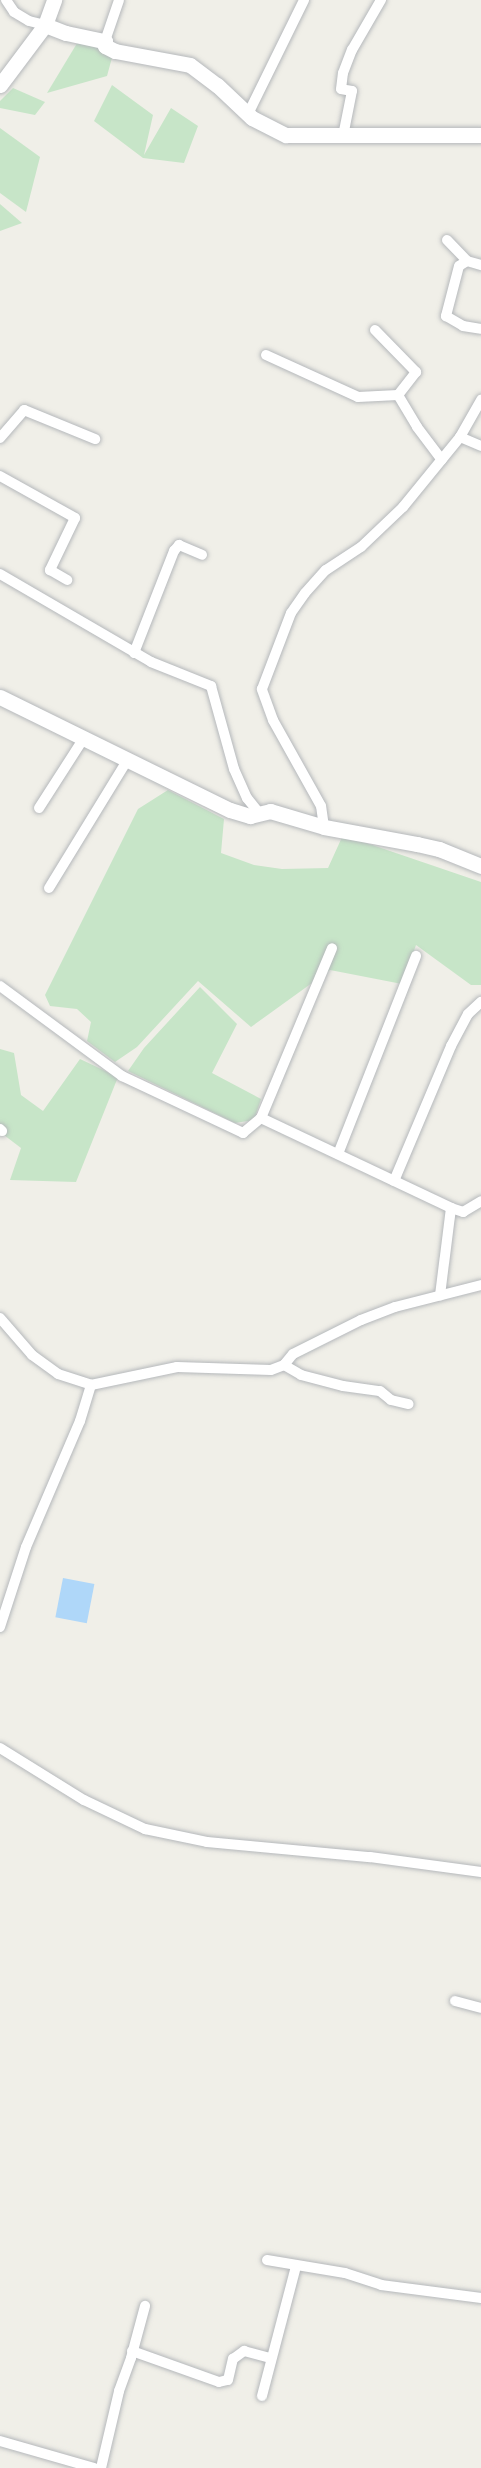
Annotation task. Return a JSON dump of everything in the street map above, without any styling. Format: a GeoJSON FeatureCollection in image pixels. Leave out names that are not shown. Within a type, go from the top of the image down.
{"type":"FeatureCollection","features":[{"type":"Feature","properties":{"kind":"street"},"geometry":{"type":"LineString","coordinates":[[6,0],[14,12],[29,21],[66,33],[105,40]]}},
{"type":"Feature","properties":{"kind":"street"},"geometry":{"type":"LineString","coordinates":[[0,86],[45,25],[54,0]]}},
{"type":"Feature","properties":{"kind":"street"},"geometry":{"type":"LineString","coordinates":[[118,0],[105,46],[115,51],[190,65],[217,85],[248,114],[285,135],[481,135]]}},
{"type":"Feature","properties":{"kind":"street"},"geometry":{"type":"LineString","coordinates":[[248,114],[304,0]]}},
{"type":"Feature","properties":{"kind":"street"},"geometry":{"type":"LineString","coordinates":[[343,136],[352,91],[341,89],[343,73],[352,50],[381,0]]}},
{"type":"Feature","properties":{"kind":"street"},"geometry":{"type":"LineString","coordinates":[[447,240],[467,261],[481,265]]}},
{"type":"Feature","properties":{"kind":"street"},"geometry":{"type":"LineString","coordinates":[[467,261],[459,266],[446,316],[463,326],[481,329]]}},
{"type":"Feature","properties":{"kind":"street"},"geometry":{"type":"LineString","coordinates":[[266,355],[358,397],[398,395],[416,372],[375,330]]}},
{"type":"Feature","properties":{"kind":"street"},"geometry":{"type":"LineString","coordinates":[[398,395],[417,427],[442,459]]}},
{"type":"Feature","properties":{"kind":"street"},"geometry":{"type":"LineString","coordinates":[[324,827],[321,806],[273,720],[262,689],[291,613],[305,593],[326,570],[362,547],[382,529],[460,437],[481,400]]}},
{"type":"Feature","properties":{"kind":"street"},"geometry":{"type":"LineString","coordinates":[[0,438],[24,410],[95,439]]}},
{"type":"Feature","properties":{"kind":"street"},"geometry":{"type":"LineString","coordinates":[[460,437],[481,446]]}},
{"type":"Feature","properties":{"kind":"street"},"geometry":{"type":"LineString","coordinates":[[0,476],[75,518],[50,570],[67,580]]}},
{"type":"Feature","properties":{"kind":"street"},"geometry":{"type":"LineString","coordinates":[[134,653],[174,551],[179,545],[202,555]]}},
{"type":"Feature","properties":{"kind":"street"},"geometry":{"type":"LineString","coordinates":[[0,574],[134,653],[211,686],[234,769],[247,798],[260,813]]}},
{"type":"Feature","properties":{"kind":"street"},"geometry":{"type":"LineString","coordinates":[[0,697],[230,810],[250,816],[270,811],[324,827],[439,849],[481,866]]}},
{"type":"Feature","properties":{"kind":"street"},"geometry":{"type":"LineString","coordinates":[[39,808],[84,738]]}},
{"type":"Feature","properties":{"kind":"street"},"geometry":{"type":"LineString","coordinates":[[49,888],[128,759]]}},
{"type":"Feature","properties":{"kind":"street"},"geometry":{"type":"LineString","coordinates":[[0,986],[122,1076],[243,1132],[261,1118],[332,948]]}},
{"type":"Feature","properties":{"kind":"street"},"geometry":{"type":"LineString","coordinates":[[338,1154],[416,956]]}},
{"type":"Feature","properties":{"kind":"street"},"geometry":{"type":"LineString","coordinates":[[394,1181],[451,1046],[468,1014],[481,1002]]}},
{"type":"Feature","properties":{"kind":"street"},"geometry":{"type":"LineString","coordinates":[[261,1118],[451,1208],[463,1212],[481,1201]]}},
{"type":"Feature","properties":{"kind":"street"},"geometry":{"type":"LineString","coordinates":[[440,1295],[451,1208]]}},
{"type":"Feature","properties":{"kind":"street"},"geometry":{"type":"LineString","coordinates":[[0,1318],[32,1355],[58,1374],[91,1384],[177,1367],[271,1370],[284,1365],[293,1354],[361,1320],[440,1295],[481,1285]]}},
{"type":"Feature","properties":{"kind":"street"},"geometry":{"type":"LineString","coordinates":[[284,1365],[309,1377],[343,1386],[380,1391],[391,1400],[409,1404]]}},
{"type":"Feature","properties":{"kind":"street"},"geometry":{"type":"LineString","coordinates":[[0,1627],[26,1547],[80,1421],[91,1384]]}},
{"type":"Feature","properties":{"kind":"street"},"geometry":{"type":"LineString","coordinates":[[0,1748],[84,1800],[145,1829],[207,1842],[370,1857],[481,1872]]}},
{"type":"Feature","properties":{"kind":"street"},"geometry":{"type":"LineString","coordinates":[[455,2001],[481,2008]]}},
{"type":"Feature","properties":{"kind":"street"},"geometry":{"type":"LineString","coordinates":[[267,2260],[345,2273],[381,2285],[481,2298]]}},
{"type":"Feature","properties":{"kind":"street"},"geometry":{"type":"LineString","coordinates":[[262,2396],[296,2266]]}},
{"type":"Feature","properties":{"kind":"street"},"geometry":{"type":"LineString","coordinates":[[101,2468],[145,2306]]}},
{"type":"Feature","properties":{"kind":"street"},"geometry":{"type":"LineString","coordinates":[[132,2351],[219,2382],[228,2380],[233,2359],[244,2351],[271,2358]]}},
{"type":"Feature","properties":{"kind":"street"},"geometry":{"type":"LineString","coordinates":[[0,2441],[94,2468]]}},
{"type":"Feature","properties":{"kind":"green space"},"geometry":{"type":"Polygon","coordinates":[[[79,40],[113,54],[107,76],[47,93],[79,40]]]}},
{"type":"Feature","properties":{"kind":"green space"},"geometry":{"type":"Polygon","coordinates":[[[112,85],[153,115],[144,155],[171,108],[198,126],[184,163],[143,158],[94,121],[112,85]]]}},
{"type":"Feature","properties":{"kind":"green space"},"geometry":{"type":"Polygon","coordinates":[[[13,88],[45,102],[35,115],[0,108],[0,101],[13,88]]]}},
{"type":"Feature","properties":{"kind":"green space"},"geometry":{"type":"Polygon","coordinates":[[[0,128],[40,157],[26,212],[0,193],[0,128]]]}},
{"type":"Feature","properties":{"kind":"green space"},"geometry":{"type":"Polygon","coordinates":[[[0,204],[22,223],[0,231],[0,204]]]}},
{"type":"Feature","properties":{"kind":"green space"},"geometry":{"type":"Polygon","coordinates":[[[168,790],[224,819],[221,853],[254,865],[282,869],[328,868],[343,835],[481,882],[481,985],[471,985],[416,945],[402,984],[330,970],[251,1027],[198,981],[137,1047],[115,1062],[87,1041],[91,1022],[77,1009],[50,1006],[45,995],[138,809],[168,790]]]}},
{"type":"Feature","properties":{"kind":"green space"},"geometry":{"type":"Polygon","coordinates":[[[200,987],[237,1024],[212,1073],[261,1099],[254,1120],[235,1123],[128,1071],[144,1048],[200,987]]]}},
{"type":"Feature","properties":{"kind":"green space"},"geometry":{"type":"Polygon","coordinates":[[[0,1049],[14,1053],[21,1095],[43,1111],[80,1059],[118,1077],[76,1182],[10,1180],[21,1148],[0,1132],[0,1049]]]}},
{"type":"Feature","properties":{"kind":"water"},"geometry":{"type":"Polygon","coordinates":[[[63,1578],[94,1584],[87,1623],[55,1617],[63,1578]]]}}]}
